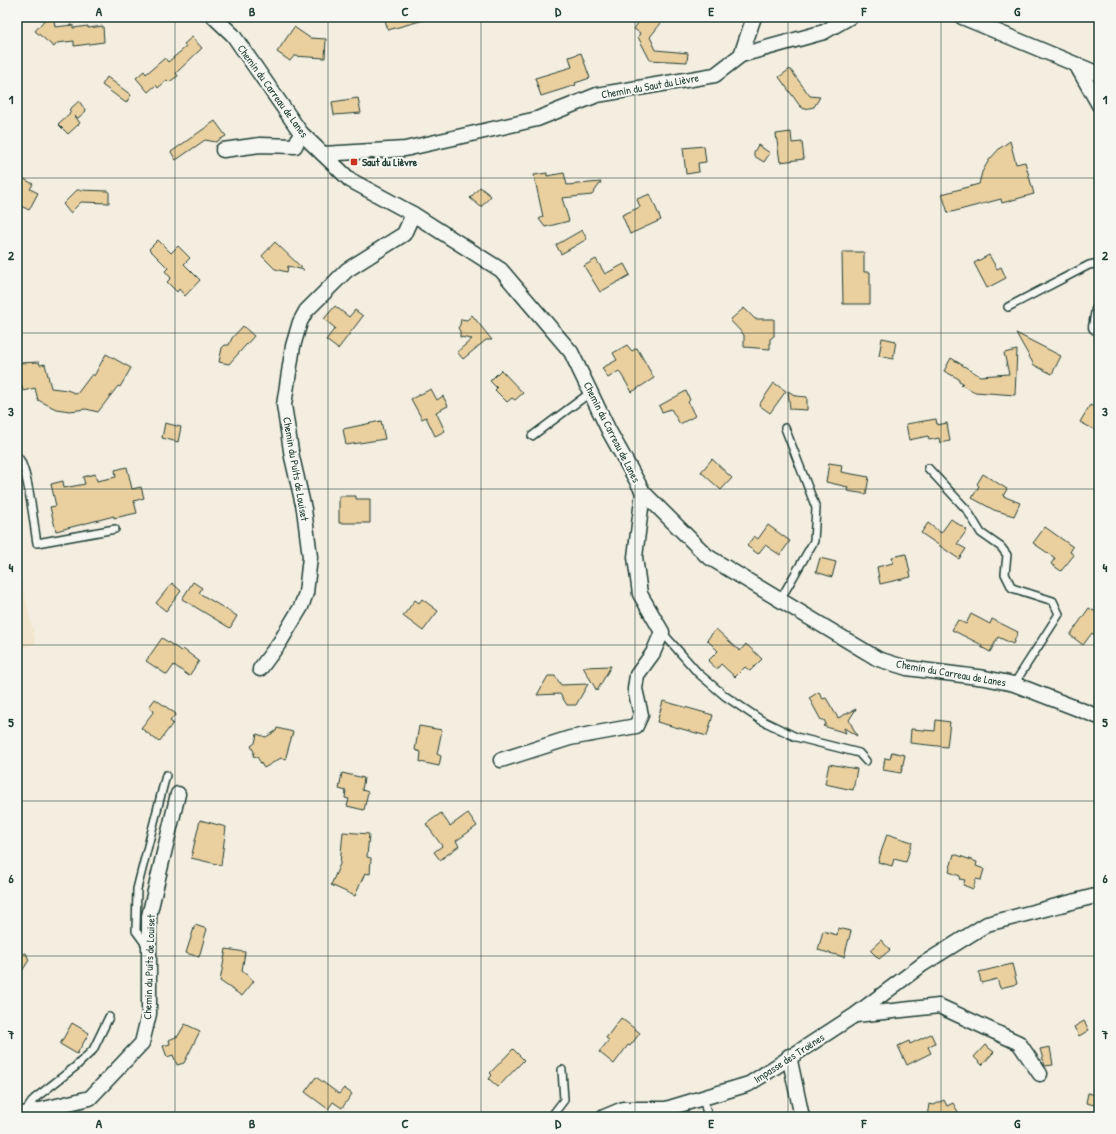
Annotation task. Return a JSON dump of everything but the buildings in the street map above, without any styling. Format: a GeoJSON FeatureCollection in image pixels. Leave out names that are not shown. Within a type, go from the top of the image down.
{"type":"FeatureCollection","features":[{"type":"Feature","properties":{"kind":"street","name":"Chemin du Carreau de Lanes"},"geometry":{"type":"LineString","coordinates":[[214,17],[233,35],[301,133],[350,180],[413,214],[501,270],[571,352],[609,431],[643,492],[707,556],[878,659],[907,668],[985,678],[1014,684],[1099,717]]}},
{"type":"Feature","properties":{"kind":"street"},"geometry":{"type":"LineString","coordinates":[[742,56],[754,17]]}},
{"type":"Feature","properties":{"kind":"street","name":"Chemin du Saut du Lièvre"},"geometry":{"type":"LineString","coordinates":[[323,154],[405,149],[537,118],[597,95],[715,75],[742,56],[824,32],[850,17]]}},
{"type":"Feature","properties":{"kind":"street"},"geometry":{"type":"LineString","coordinates":[[962,17],[1099,74]]}},
{"type":"Feature","properties":{"kind":"street"},"geometry":{"type":"LineString","coordinates":[[1077,66],[1099,105]]}},
{"type":"Feature","properties":{"kind":"street"},"geometry":{"type":"LineString","coordinates":[[223,150],[260,145],[295,146],[301,133]]}},
{"type":"Feature","properties":{"kind":"street","name":"Chemin du Puits de Louiset"},"geometry":{"type":"LineString","coordinates":[[260,669],[280,642],[301,607],[306,593],[310,558],[304,509],[292,457],[284,405],[293,346],[300,322],[306,311],[347,270],[404,234],[413,214]]}},
{"type":"Feature","properties":{"kind":"street"},"geometry":{"type":"LineString","coordinates":[[1096,327],[1099,310]]}},
{"type":"Feature","properties":{"kind":"street"},"geometry":{"type":"LineString","coordinates":[[501,760],[570,738],[636,726],[641,715],[634,690],[637,675],[652,653],[662,632],[640,594],[635,557],[643,492]]}},
{"type":"Feature","properties":{"kind":"street","name":"Chemin du Puits de Louiset"},"geometry":{"type":"LineString","coordinates":[[22,1116],[90,1098],[142,1043],[149,1014],[149,916],[178,794]]}},
{"type":"Feature","properties":{"kind":"street","name":"Impasse des Troënes"},"geometry":{"type":"LineString","coordinates":[[604,1117],[623,1109],[666,1109],[749,1084],[789,1056],[855,1015],[923,964],[987,924],[1099,895]]}},
{"type":"Feature","properties":{"kind":"street","name":"Impasse des Troënes"},"geometry":{"type":"LineString","coordinates":[[855,1015],[939,1006],[1019,1043],[1040,1074]]}},
{"type":"Feature","properties":{"kind":"street"},"geometry":{"type":"LineString","coordinates":[[789,1056],[802,1117]]}},
{"type":"Feature","properties":{"kind":"lane"},"geometry":{"type":"LineString","coordinates":[[1008,307],[1089,265],[1099,263]]}},
{"type":"Feature","properties":{"kind":"lane"},"geometry":{"type":"LineString","coordinates":[[532,436],[591,392]]}},
{"type":"Feature","properties":{"kind":"lane"},"geometry":{"type":"LineString","coordinates":[[780,600],[814,541],[816,508],[785,428]]}},
{"type":"Feature","properties":{"kind":"lane"},"geometry":{"type":"LineString","coordinates":[[17,456],[20,458],[25,470],[37,543],[115,529]]}},
{"type":"Feature","properties":{"kind":"lane"},"geometry":{"type":"LineString","coordinates":[[928,468],[967,510],[981,533],[1001,547],[1007,555],[1005,574],[1012,588],[1053,601],[1059,614],[1014,684]]}},
{"type":"Feature","properties":{"kind":"lane"},"geometry":{"type":"LineString","coordinates":[[662,632],[698,673],[725,696],[761,720],[796,737],[859,753],[866,761]]}},
{"type":"Feature","properties":{"kind":"lane"},"geometry":{"type":"LineString","coordinates":[[149,945],[144,942],[136,931],[137,889],[166,775]]}},
{"type":"Feature","properties":{"kind":"lane"},"geometry":{"type":"LineString","coordinates":[[22,1116],[34,1099],[75,1067],[93,1050],[109,1017]]}},
{"type":"Feature","properties":{"kind":"lane"},"geometry":{"type":"LineString","coordinates":[[551,1117],[564,1100],[562,1070]]}},
{"type":"Feature","properties":{"kind":"lane"},"geometry":{"type":"LineString","coordinates":[[703,1098],[708,1117]]}},
{"type":"Feature","properties":{"kind":"shaded area"},"geometry":{"type":"Polygon","coordinates":[[[17,561],[36,644],[17,649],[17,561]]]}},
{"type":"Feature","properties":{"kind":"place","name":"Saut du Lièvre"},"geometry":{"type":"Point","coordinates":[354,162]}}]}
